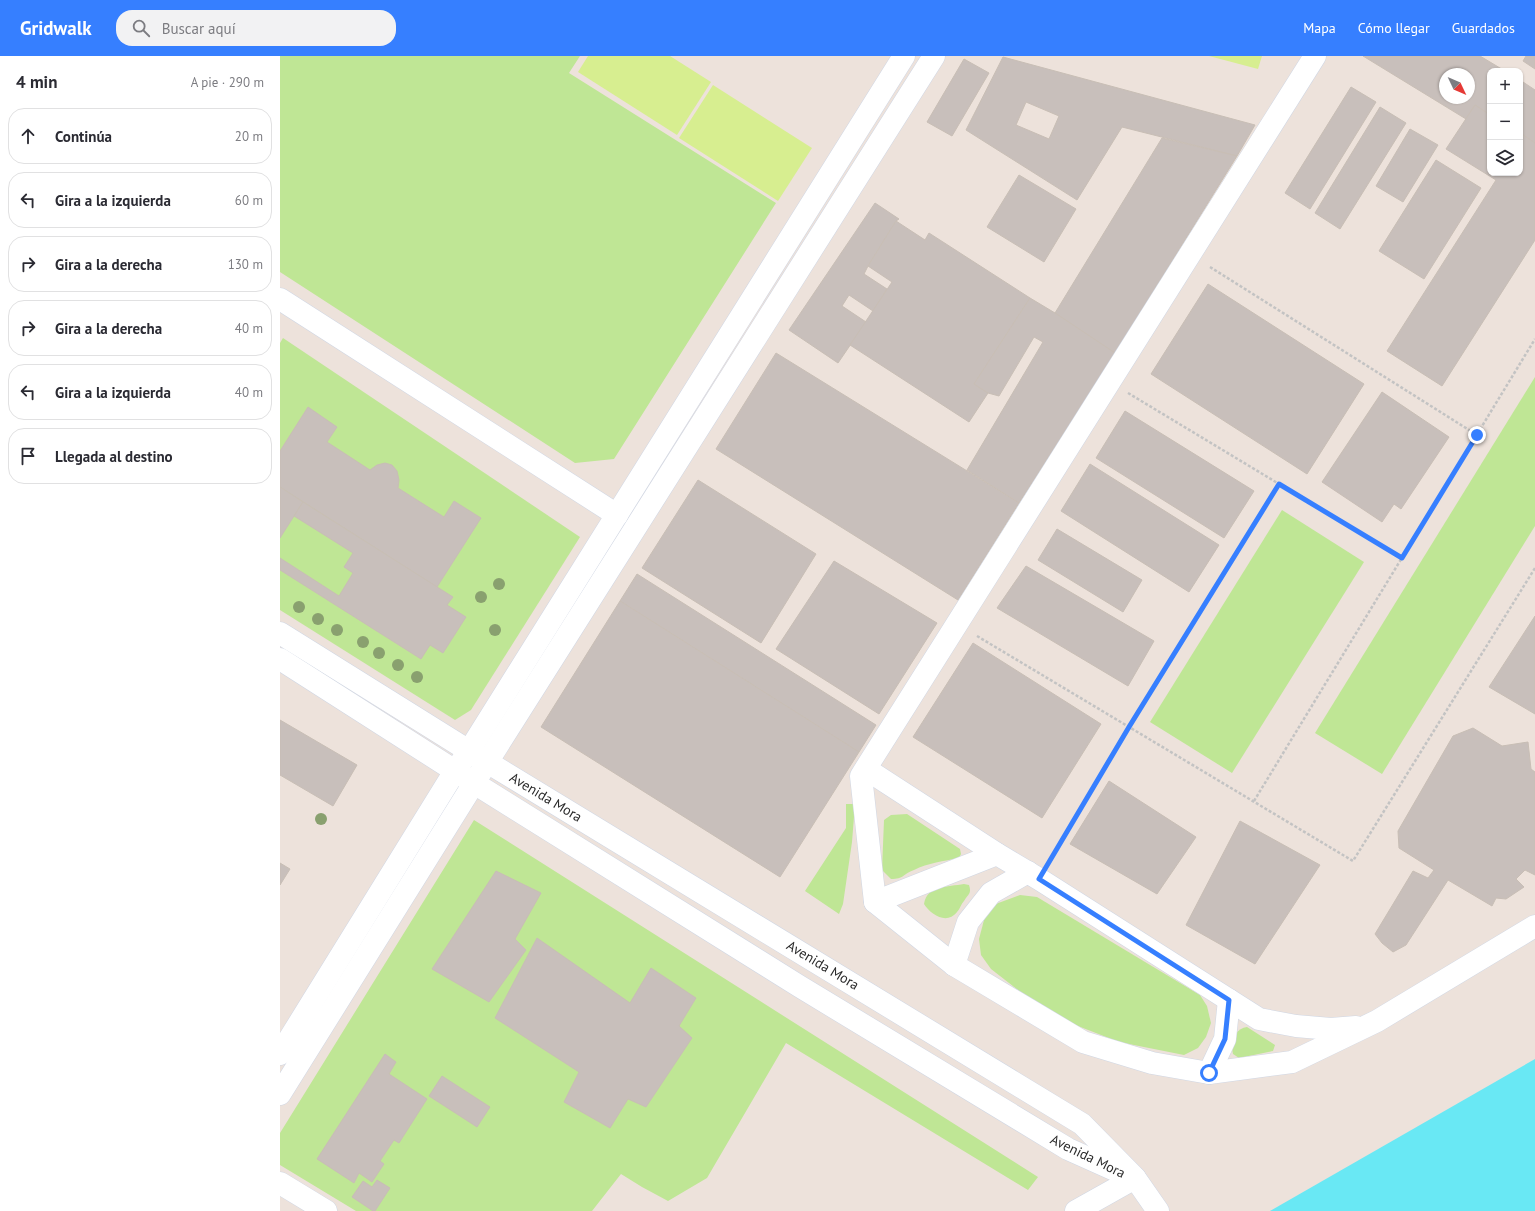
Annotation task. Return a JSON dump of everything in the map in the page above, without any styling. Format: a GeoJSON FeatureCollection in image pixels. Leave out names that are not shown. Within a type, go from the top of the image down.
{"type":"FeatureCollection","features":[{"type":"Feature","properties":{"kind":"lane"},"geometry":{"type":"LineString","coordinates":[[280,1054],[455,770],[469,751],[904,56]]}},
{"type":"Feature","properties":{"kind":"lane"},"geometry":{"type":"LineString","coordinates":[[280,1094],[934,56]]}},
{"type":"Feature","properties":{"kind":"lane"},"geometry":{"type":"LineString","coordinates":[[1315,56],[861,776],[876,902],[954,965],[1083,1042],[1152,1063],[1209,1073],[1292,1062],[1377,1021],[1535,926]]}},
{"type":"Feature","properties":{"kind":"lane"},"geometry":{"type":"LineString","coordinates":[[280,298],[617,515]]}},
{"type":"Feature","properties":{"kind":"lane","name":"Avenida Mora"},"geometry":{"type":"LineString","coordinates":[[280,633],[469,751],[1082,1124],[1135,1178]]}},
{"type":"Feature","properties":{"kind":"lane","name":"Avenida Mora"},"geometry":{"type":"LineString","coordinates":[[280,659],[455,770],[474,784],[799,986],[1068,1149],[1135,1178]]}},
{"type":"Feature","properties":{"kind":"lane"},"geometry":{"type":"LineString","coordinates":[[866,769],[997,854],[1034,875],[1259,1019],[1296,1026],[1331,1029],[1365,1027]]}},
{"type":"Feature","properties":{"kind":"lane"},"geometry":{"type":"LineString","coordinates":[[876,902],[997,854]]}},
{"type":"Feature","properties":{"kind":"lane"},"geometry":{"type":"LineString","coordinates":[[954,965],[968,922],[990,894],[1034,875]]}},
{"type":"Feature","properties":{"kind":"lane"},"geometry":{"type":"LineString","coordinates":[[1209,1073],[1225,1039],[1229,1000]]}},
{"type":"Feature","properties":{"kind":"lane"},"geometry":{"type":"LineString","coordinates":[[1076,1211],[1135,1178],[1158,1211]]}},
{"type":"Feature","properties":{"kind":"lane"},"geometry":{"type":"LineString","coordinates":[[280,1183],[326,1211]]}},
{"type":"Feature","properties":{"kind":"path"},"geometry":{"type":"LineString","coordinates":[[1190,254],[1477,435]]}},
{"type":"Feature","properties":{"kind":"path"},"geometry":{"type":"LineString","coordinates":[[1254,801],[1535,339]]}},
{"type":"Feature","properties":{"kind":"path"},"geometry":{"type":"LineString","coordinates":[[1109,382],[1402,558]]}},
{"type":"Feature","properties":{"kind":"path"},"geometry":{"type":"LineString","coordinates":[[1034,875],[1129,727],[1279,484]]}},
{"type":"Feature","properties":{"kind":"path"},"geometry":{"type":"LineString","coordinates":[[957,624],[1353,861],[1535,568]]}},
{"type":"Feature","properties":{"kind":"green space"},"geometry":{"type":"Polygon","coordinates":[[[280,56],[580,56],[569,73],[776,203],[614,459],[575,463],[280,272],[280,56]]]}},
{"type":"Feature","properties":{"kind":"green space"},"geometry":{"type":"Polygon","coordinates":[[[588,56],[670,56],[711,82],[677,135],[578,72],[588,56]]]}},
{"type":"Feature","properties":{"kind":"green space"},"geometry":{"type":"Polygon","coordinates":[[[1209,56],[1262,56],[1258,69],[1209,56]]]}},
{"type":"Feature","properties":{"kind":"green space"},"geometry":{"type":"Polygon","coordinates":[[[713,85],[812,148],[778,201],[679,138],[713,85]]]}},
{"type":"Feature","properties":{"kind":"green space"},"geometry":{"type":"Polygon","coordinates":[[[283,338],[580,537],[471,710],[455,720],[280,610],[280,343],[283,338]]]}},
{"type":"Feature","properties":{"kind":"green space"},"geometry":{"type":"Polygon","coordinates":[[[1535,377],[1535,526],[1382,774],[1315,733],[1535,377]]]}},
{"type":"Feature","properties":{"kind":"green space"},"geometry":{"type":"Polygon","coordinates":[[[1282,510],[1364,562],[1232,773],[1150,722],[1282,510]]]}},
{"type":"Feature","properties":{"kind":"green space"},"geometry":{"type":"Polygon","coordinates":[[[846,804],[855,804],[852,842],[843,904],[839,914],[805,891],[846,828],[846,804]]]}},
{"type":"Feature","properties":{"kind":"green space"},"geometry":{"type":"Polygon","coordinates":[[[907,814],[960,849],[961,854],[959,858],[936,862],[901,877],[891,879],[882,870],[884,820],[891,815],[907,814]]]}},
{"type":"Feature","properties":{"kind":"green space"},"geometry":{"type":"Polygon","coordinates":[[[474,820],[1038,1177],[1028,1190],[786,1043],[707,1178],[668,1201],[621,1174],[592,1211],[356,1211],[280,1165],[280,1133],[474,820]]]}},
{"type":"Feature","properties":{"kind":"green space"},"geometry":{"type":"Polygon","coordinates":[[[964,884],[969,885],[970,892],[958,911],[949,918],[935,915],[924,904],[929,893],[934,890],[964,884]]]}},
{"type":"Feature","properties":{"kind":"green space"},"geometry":{"type":"Polygon","coordinates":[[[1020,895],[1037,897],[1200,995],[1207,1006],[1211,1023],[1206,1037],[1198,1048],[1184,1055],[1119,1042],[1060,1019],[1023,994],[991,969],[981,955],[979,939],[984,920],[993,905],[1020,895]]]}},
{"type":"Feature","properties":{"kind":"green space"},"geometry":{"type":"Polygon","coordinates":[[[1247,1027],[1275,1045],[1273,1051],[1239,1058],[1233,1054],[1232,1045],[1234,1037],[1239,1030],[1247,1027]]]}},
{"type":"Feature","properties":{"kind":"water"},"geometry":{"type":"Polygon","coordinates":[[[1535,1059],[1535,1211],[1270,1211],[1535,1059]]]}},
{"type":"Feature","properties":{"kind":"building"},"geometry":{"type":"Polygon","coordinates":[[[1363,56],[1480,56],[1500,68],[1487,68],[1487,113],[1475,105],[1466,119],[1441,104],[1475,104],[1475,68],[1439,68],[1439,102],[1363,56]]]}},
{"type":"Feature","properties":{"kind":"building"},"geometry":{"type":"Polygon","coordinates":[[[1526,56],[1535,56],[1535,69],[1523,61],[1526,56]]]}},
{"type":"Feature","properties":{"kind":"building"},"geometry":{"type":"Polygon","coordinates":[[[1003,57],[1255,125],[1237,156],[1122,127],[1077,200],[966,130],[1003,57]],[[1026,102],[1016,125],[1049,139],[1059,116],[1026,102]]]}},
{"type":"Feature","properties":{"kind":"building"},"geometry":{"type":"Polygon","coordinates":[[[964,59],[989,73],[952,136],[927,122],[964,59]]]}},
{"type":"Feature","properties":{"kind":"building"},"geometry":{"type":"Polygon","coordinates":[[[1523,82],[1535,90],[1535,143],[1523,135],[1523,82]]]}},
{"type":"Feature","properties":{"kind":"building"},"geometry":{"type":"Polygon","coordinates":[[[1351,87],[1376,102],[1310,209],[1285,193],[1351,87]]]}},
{"type":"Feature","properties":{"kind":"building"},"geometry":{"type":"Polygon","coordinates":[[[1475,105],[1487,113],[1487,174],[1446,149],[1475,105]]]}},
{"type":"Feature","properties":{"kind":"building"},"geometry":{"type":"Polygon","coordinates":[[[1380,107],[1406,123],[1340,229],[1315,213],[1380,107]]]}},
{"type":"Feature","properties":{"kind":"building"},"geometry":{"type":"Polygon","coordinates":[[[1410,129],[1438,145],[1403,202],[1376,186],[1410,129]]]}},
{"type":"Feature","properties":{"kind":"building"},"geometry":{"type":"Polygon","coordinates":[[[1523,135],[1535,143],[1535,240],[1442,386],[1387,351],[1496,180],[1490,176],[1523,176],[1523,135]]]}},
{"type":"Feature","properties":{"kind":"building"},"geometry":{"type":"Polygon","coordinates":[[[1162,138],[1237,156],[1115,353],[1055,313],[1162,138]]]}},
{"type":"Feature","properties":{"kind":"building"},"geometry":{"type":"Polygon","coordinates":[[[1436,160],[1481,188],[1424,279],[1379,251],[1436,160]]]}},
{"type":"Feature","properties":{"kind":"building"},"geometry":{"type":"Polygon","coordinates":[[[1019,175],[1076,209],[1044,262],[987,227],[1019,175]]]}},
{"type":"Feature","properties":{"kind":"building"},"geometry":{"type":"Polygon","coordinates":[[[875,203],[899,219],[896,221],[864,274],[887,289],[873,311],[849,295],[842,306],[866,322],[838,363],[789,330],[875,203]]]}},
{"type":"Feature","properties":{"kind":"building"},"geometry":{"type":"Polygon","coordinates":[[[896,221],[925,240],[929,233],[1030,298],[974,384],[988,393],[969,422],[850,345],[892,282],[868,266],[896,221]]]}},
{"type":"Feature","properties":{"kind":"building"},"geometry":{"type":"Polygon","coordinates":[[[1208,284],[1364,384],[1307,474],[1151,374],[1208,284]]]}},
{"type":"Feature","properties":{"kind":"building"},"geometry":{"type":"Polygon","coordinates":[[[1030,298],[1115,353],[1019,503],[967,470],[1043,342],[1034,337],[999,396],[988,393],[974,384],[1030,298]]]}},
{"type":"Feature","properties":{"kind":"building"},"geometry":{"type":"Polygon","coordinates":[[[776,353],[1019,503],[958,600],[716,449],[776,353]]]}},
{"type":"Feature","properties":{"kind":"building"},"geometry":{"type":"Polygon","coordinates":[[[1382,392],[1449,437],[1401,509],[1394,504],[1382,522],[1322,482],[1382,392]]]}},
{"type":"Feature","properties":{"kind":"building"},"geometry":{"type":"Polygon","coordinates":[[[308,407],[337,427],[327,442],[370,470],[377,465],[385,463],[392,465],[397,471],[399,480],[398,488],[444,517],[454,501],[481,518],[437,587],[280,487],[280,451],[308,407]]]}},
{"type":"Feature","properties":{"kind":"building"},"geometry":{"type":"Polygon","coordinates":[[[1125,411],[1254,491],[1224,538],[1096,458],[1125,411]]]}},
{"type":"Feature","properties":{"kind":"building"},"geometry":{"type":"Polygon","coordinates":[[[1090,464],[1219,545],[1189,592],[1061,511],[1090,464]]]}},
{"type":"Feature","properties":{"kind":"building"},"geometry":{"type":"Polygon","coordinates":[[[698,480],[816,554],[761,643],[642,568],[698,480]]]}},
{"type":"Feature","properties":{"kind":"building"},"geometry":{"type":"Polygon","coordinates":[[[280,487],[303,502],[280,538],[280,487]]]}},
{"type":"Feature","properties":{"kind":"building"},"geometry":{"type":"Polygon","coordinates":[[[303,502],[453,597],[447,605],[466,617],[443,653],[430,645],[421,659],[280,570],[280,558],[339,596],[353,573],[344,567],[353,553],[294,516],[303,502]]]}},
{"type":"Feature","properties":{"kind":"building"},"geometry":{"type":"Polygon","coordinates":[[[1057,529],[1142,580],[1123,612],[1038,560],[1057,529]]]}},
{"type":"Feature","properties":{"kind":"building"},"geometry":{"type":"Polygon","coordinates":[[[834,561],[937,623],[879,714],[776,649],[834,561]]]}},
{"type":"Feature","properties":{"kind":"building"},"geometry":{"type":"Polygon","coordinates":[[[1026,566],[1154,641],[1128,686],[997,608],[1026,566]]]}},
{"type":"Feature","properties":{"kind":"building"},"geometry":{"type":"Polygon","coordinates":[[[637,574],[876,725],[859,752],[620,601],[637,574]]]}},
{"type":"Feature","properties":{"kind":"building"},"geometry":{"type":"Polygon","coordinates":[[[620,601],[859,752],[780,877],[541,727],[620,601]]]}},
{"type":"Feature","properties":{"kind":"building"},"geometry":{"type":"Polygon","coordinates":[[[1535,616],[1535,714],[1489,687],[1535,616]]]}},
{"type":"Feature","properties":{"kind":"building"},"geometry":{"type":"Polygon","coordinates":[[[973,643],[1101,724],[1042,818],[913,737],[973,643]]]}},
{"type":"Feature","properties":{"kind":"building"},"geometry":{"type":"Polygon","coordinates":[[[280,720],[357,765],[333,806],[280,775],[280,720]]]}},
{"type":"Feature","properties":{"kind":"building"},"geometry":{"type":"Polygon","coordinates":[[[1473,728],[1502,746],[1528,742],[1531,769],[1535,772],[1535,875],[1525,870],[1516,879],[1524,887],[1506,899],[1496,898],[1492,906],[1448,880],[1406,945],[1393,952],[1382,943],[1375,934],[1413,871],[1428,878],[1434,870],[1399,848],[1398,831],[1453,736],[1473,728]]]}},
{"type":"Feature","properties":{"kind":"building"},"geometry":{"type":"Polygon","coordinates":[[[1109,781],[1196,837],[1157,894],[1070,844],[1109,781]]]}},
{"type":"Feature","properties":{"kind":"building"},"geometry":{"type":"Polygon","coordinates":[[[1240,821],[1320,865],[1255,964],[1186,925],[1240,821]]]}},
{"type":"Feature","properties":{"kind":"building"},"geometry":{"type":"Polygon","coordinates":[[[280,863],[290,869],[280,885],[280,863]]]}},
{"type":"Feature","properties":{"kind":"building"},"geometry":{"type":"Polygon","coordinates":[[[496,871],[541,893],[515,939],[526,950],[489,1002],[432,969],[496,871]]]}},
{"type":"Feature","properties":{"kind":"building"},"geometry":{"type":"Polygon","coordinates":[[[537,938],[630,1003],[651,968],[696,998],[679,1026],[692,1038],[646,1107],[628,1099],[610,1128],[564,1102],[579,1072],[495,1018],[537,938]]]}},
{"type":"Feature","properties":{"kind":"building"},"geometry":{"type":"Polygon","coordinates":[[[385,1054],[396,1062],[389,1074],[427,1099],[399,1143],[394,1140],[380,1161],[384,1164],[372,1182],[359,1173],[354,1183],[317,1159],[385,1054]]]}},
{"type":"Feature","properties":{"kind":"building"},"geometry":{"type":"Polygon","coordinates":[[[442,1076],[490,1107],[477,1127],[429,1096],[442,1076]]]}},
{"type":"Feature","properties":{"kind":"building"},"geometry":{"type":"Polygon","coordinates":[[[377,1180],[390,1188],[375,1211],[373,1211],[352,1197],[363,1181],[372,1187],[377,1180]]]}},
{"type":"Feature","properties":{"kind":"route"},"geometry":{"type":"LineString","coordinates":[[1209,1073],[1225,1039],[1229,1000],[1039,879],[1129,727],[1279,484],[1402,558],[1477,435]]}}]}
